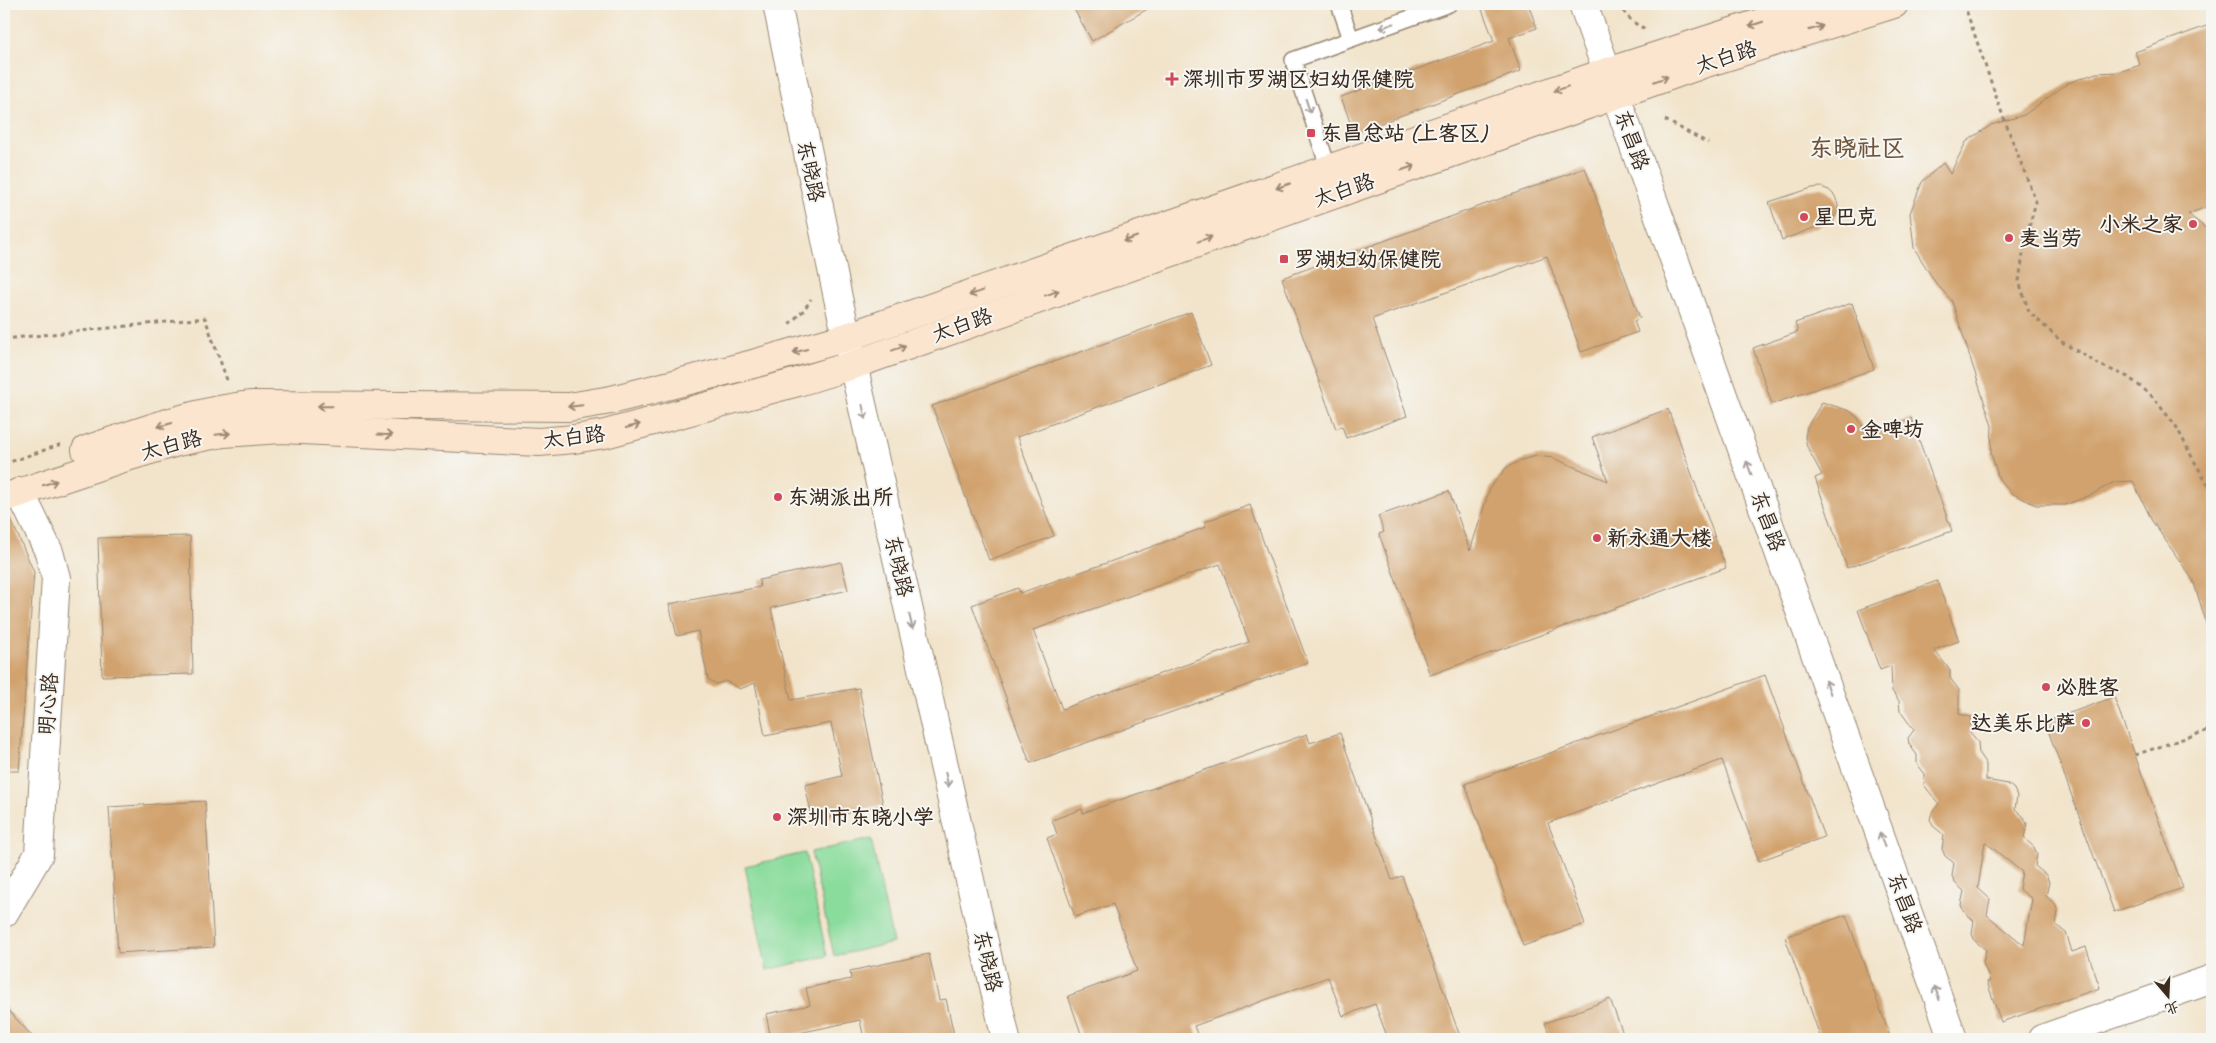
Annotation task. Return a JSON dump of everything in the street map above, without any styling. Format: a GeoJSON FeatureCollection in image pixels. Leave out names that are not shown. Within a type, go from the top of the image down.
{"type":"FeatureCollection","features":[{"type":"Feature","properties":{"kind":"main road","name":"太白路"},"geometry":{"type":"LineString","coordinates":[[9,490],[146,430],[226,408],[252,405],[569,407],[611,400],[753,364],[847,338],[1333,181],[1611,84],[1819,4]]}},
{"type":"Feature","properties":{"kind":"main road","name":"太白路"},"geometry":{"type":"LineString","coordinates":[[1611,84],[1700,65],[1894,4]]}},
{"type":"Feature","properties":{"kind":"main road","name":"太白路"},"geometry":{"type":"LineString","coordinates":[[9,490],[177,442],[223,433],[282,429],[519,442],[556,441],[590,437],[798,382],[853,365],[1333,181]]}},
{"type":"Feature","properties":{"kind":"street","name":"东晓路"},"geometry":{"type":"LineString","coordinates":[[777,4],[847,338],[1006,1039]]}},
{"type":"Feature","properties":{"kind":"street","name":"东昌路"},"geometry":{"type":"LineString","coordinates":[[1583,4],[1953,1039]]}},
{"type":"Feature","properties":{"kind":"street","name":"明心路"},"geometry":{"type":"LineString","coordinates":[[4,913],[39,854],[56,578],[49,552],[9,490]]}},
{"type":"Feature","properties":{"kind":"street"},"geometry":{"type":"LineString","coordinates":[[2042,1039],[2212,979]]}},
{"type":"Feature","properties":{"kind":"lane"},"geometry":{"type":"LineString","coordinates":[[1339,4],[1351,39]]}},
{"type":"Feature","properties":{"kind":"lane"},"geometry":{"type":"LineString","coordinates":[[1333,181],[1292,60],[1449,4]]}},
{"type":"Feature","properties":{"kind":"path"},"geometry":{"type":"LineString","coordinates":[[1619,4],[1627,17],[1638,26],[1646,29]]}},
{"type":"Feature","properties":{"kind":"path"},"geometry":{"type":"LineString","coordinates":[[1964,4],[2000,108],[2036,202],[2025,241],[2019,282],[2029,312],[2062,342],[2100,365],[2128,377],[2150,394],[2176,426],[2212,491]]}},
{"type":"Feature","properties":{"kind":"path"},"geometry":{"type":"LineString","coordinates":[[1665,120],[1708,143]]}},
{"type":"Feature","properties":{"kind":"path"},"geometry":{"type":"LineString","coordinates":[[4,339],[205,318],[231,390]]}},
{"type":"Feature","properties":{"kind":"path"},"geometry":{"type":"LineString","coordinates":[[2135,755],[2212,728]]}},
{"type":"Feature","properties":{"kind":"green space"},"geometry":{"type":"Polygon","coordinates":[[[871,839],[893,943],[834,956],[811,852],[871,839]]]}},
{"type":"Feature","properties":{"kind":"green space"},"geometry":{"type":"Polygon","coordinates":[[[805,853],[827,956],[767,970],[745,866],[805,853]]]}},
{"type":"Feature","properties":{"kind":"building"},"geometry":{"type":"Polygon","coordinates":[[[1071,4],[1156,4],[1092,41],[1071,4]]]}},
{"type":"Feature","properties":{"kind":"building"},"geometry":{"type":"Polygon","coordinates":[[[1480,4],[1528,4],[1537,28],[1509,38],[1521,71],[1354,133],[1341,97],[1494,41],[1480,4]]]}},
{"type":"Feature","properties":{"kind":"building"},"geometry":{"type":"Polygon","coordinates":[[[2212,24],[2212,205],[2188,214],[2212,233],[2212,625],[2207,625],[2193,580],[2152,521],[2133,481],[2114,482],[2091,495],[2065,505],[2036,505],[2011,493],[1999,479],[1991,453],[1992,426],[1952,301],[1935,282],[1914,248],[1910,213],[1922,182],[1943,163],[1950,174],[1966,142],[1991,125],[2024,115],[2068,83],[2096,73],[2119,72],[2140,65],[2135,52],[2212,24]]]}},
{"type":"Feature","properties":{"kind":"building"},"geometry":{"type":"Polygon","coordinates":[[[1585,168],[1640,318],[1634,321],[1638,332],[1581,352],[1547,256],[1372,319],[1407,416],[1346,438],[1342,426],[1336,429],[1282,278],[1585,168]]]}},
{"type":"Feature","properties":{"kind":"building","name":"星巴克"},"geometry":{"type":"Polygon","coordinates":[[[1821,187],[1829,190],[1835,196],[1838,205],[1837,213],[1832,221],[1782,240],[1769,202],[1812,188],[1821,187]]]}},
{"type":"Feature","properties":{"kind":"building"},"geometry":{"type":"Polygon","coordinates":[[[1852,303],[1874,369],[1772,404],[1753,348],[1798,332],[1795,323],[1852,303]]]}},
{"type":"Feature","properties":{"kind":"building"},"geometry":{"type":"Polygon","coordinates":[[[1191,312],[1211,365],[1017,437],[1054,536],[989,560],[932,406],[1191,312]]]}},
{"type":"Feature","properties":{"kind":"building"},"geometry":{"type":"Polygon","coordinates":[[[1822,402],[1850,411],[1858,418],[1867,434],[1911,418],[1952,531],[1847,568],[1815,478],[1822,475],[1807,447],[1805,437],[1807,427],[1822,402]]]}},
{"type":"Feature","properties":{"kind":"building","name":"新永通大楼"},"geometry":{"type":"Polygon","coordinates":[[[1668,409],[1726,568],[1430,675],[1379,534],[1384,532],[1378,516],[1449,491],[1470,551],[1490,488],[1506,468],[1521,460],[1537,456],[1553,458],[1608,481],[1592,437],[1668,409]]]}},
{"type":"Feature","properties":{"kind":"building"},"geometry":{"type":"Polygon","coordinates":[[[1250,505],[1308,663],[1030,763],[972,605],[1018,588],[1020,593],[1101,565],[1206,527],[1204,522],[1250,505]],[[1220,564],[1033,630],[1062,709],[1249,642],[1220,564]]]}},
{"type":"Feature","properties":{"kind":"building"},"geometry":{"type":"Polygon","coordinates":[[[4,513],[8,513],[34,572],[19,771],[4,771],[4,513]]]}},
{"type":"Feature","properties":{"kind":"building"},"geometry":{"type":"Polygon","coordinates":[[[190,536],[193,674],[102,676],[98,538],[190,536]]]}},
{"type":"Feature","properties":{"kind":"building"},"geometry":{"type":"Polygon","coordinates":[[[841,562],[848,590],[771,608],[791,700],[859,688],[883,805],[813,821],[805,785],[842,776],[831,723],[765,736],[755,683],[740,689],[726,681],[716,684],[708,679],[698,631],[677,636],[669,604],[760,587],[759,580],[841,562]]]}},
{"type":"Feature","properties":{"kind":"building"},"geometry":{"type":"Polygon","coordinates":[[[1937,581],[1959,641],[1934,650],[1950,670],[1950,678],[1959,690],[1959,714],[1971,717],[1970,732],[1978,742],[1979,754],[1986,764],[1986,780],[2008,784],[2014,789],[2017,796],[2015,809],[2024,817],[2027,824],[2024,838],[2034,847],[2037,854],[2035,866],[2046,875],[2049,882],[2046,896],[2055,904],[2058,911],[2056,925],[2066,933],[2072,952],[2086,947],[2100,988],[2001,1022],[1987,982],[1990,981],[1983,963],[1986,950],[1975,941],[1972,934],[1974,921],[1964,912],[1961,905],[1964,891],[1955,883],[1952,876],[1954,863],[1945,856],[1942,849],[1944,835],[1933,826],[1930,819],[1932,812],[1939,804],[1924,785],[1925,774],[1917,764],[1917,755],[1909,744],[1908,738],[1914,730],[1900,711],[1899,701],[1892,691],[1891,666],[1880,670],[1858,610],[1937,581]],[[1985,842],[1978,888],[1990,899],[1987,915],[2024,945],[2032,899],[2019,889],[2022,872],[1985,842]]]}},
{"type":"Feature","properties":{"kind":"building"},"geometry":{"type":"Polygon","coordinates":[[[1765,675],[1824,837],[1759,861],[1722,760],[1548,823],[1585,924],[1523,946],[1465,784],[1765,675]]]}},
{"type":"Feature","properties":{"kind":"building"},"geometry":{"type":"Polygon","coordinates":[[[2114,697],[2183,888],[2114,912],[2045,722],[2114,697]]]}},
{"type":"Feature","properties":{"kind":"building"},"geometry":{"type":"Polygon","coordinates":[[[1340,733],[1392,880],[1402,876],[1461,1039],[1388,1039],[1375,1004],[1343,1016],[1328,977],[1194,1026],[1199,1039],[1083,1039],[1068,996],[1137,971],[1113,904],[1075,917],[1047,838],[1057,834],[1052,820],[1082,809],[1083,813],[1307,734],[1310,743],[1340,733]]]}},
{"type":"Feature","properties":{"kind":"building"},"geometry":{"type":"Polygon","coordinates":[[[205,801],[214,947],[118,953],[109,807],[205,801]]]}},
{"type":"Feature","properties":{"kind":"building"},"geometry":{"type":"Polygon","coordinates":[[[1846,915],[1891,1039],[1821,1039],[1785,937],[1846,915]]]}},
{"type":"Feature","properties":{"kind":"building"},"geometry":{"type":"Polygon","coordinates":[[[929,954],[939,1000],[946,999],[955,1039],[864,1039],[860,1020],[771,1039],[766,1014],[810,1005],[806,988],[851,979],[850,971],[929,954]]]}},
{"type":"Feature","properties":{"kind":"building"},"geometry":{"type":"Polygon","coordinates":[[[1610,999],[1625,1039],[1551,1039],[1545,1023],[1610,999]]]}},
{"type":"Feature","properties":{"kind":"building"},"geometry":{"type":"Polygon","coordinates":[[[4,1006],[35,1039],[4,1039],[4,1006]]]}},
{"type":"Feature","properties":{"kind":"place","name":"深圳市罗湖区妇幼保健院"},"geometry":{"type":"Point","coordinates":[1172,79]}},
{"type":"Feature","properties":{"kind":"place","name":"东昌总站 (上客区)"},"geometry":{"type":"Point","coordinates":[1311,133]}},
{"type":"Feature","properties":{"kind":"place","name":"星巴克"},"geometry":{"type":"Point","coordinates":[1804,217]}},
{"type":"Feature","properties":{"kind":"place","name":"小米之家"},"geometry":{"type":"Point","coordinates":[2193,224]}},
{"type":"Feature","properties":{"kind":"place","name":"麦当劳"},"geometry":{"type":"Point","coordinates":[2009,238]}},
{"type":"Feature","properties":{"kind":"place","name":"罗湖妇幼保健院"},"geometry":{"type":"Point","coordinates":[1284,259]}},
{"type":"Feature","properties":{"kind":"place","name":"金啤坊"},"geometry":{"type":"Point","coordinates":[1851,429]}},
{"type":"Feature","properties":{"kind":"place","name":"东湖派出所"},"geometry":{"type":"Point","coordinates":[778,497]}},
{"type":"Feature","properties":{"kind":"place","name":"新永通大楼"},"geometry":{"type":"Point","coordinates":[1597,538]}},
{"type":"Feature","properties":{"kind":"place","name":"必胜客"},"geometry":{"type":"Point","coordinates":[2046,687]}},
{"type":"Feature","properties":{"kind":"place","name":"达美乐比萨"},"geometry":{"type":"Point","coordinates":[2086,723]}},
{"type":"Feature","properties":{"kind":"place","name":"深圳市东晓小学"},"geometry":{"type":"Point","coordinates":[777,817]}},
{"type":"Feature","properties":{"kind":"district","name":"东晓社区"},"geometry":{"type":"Point","coordinates":[1857,148]}}]}
